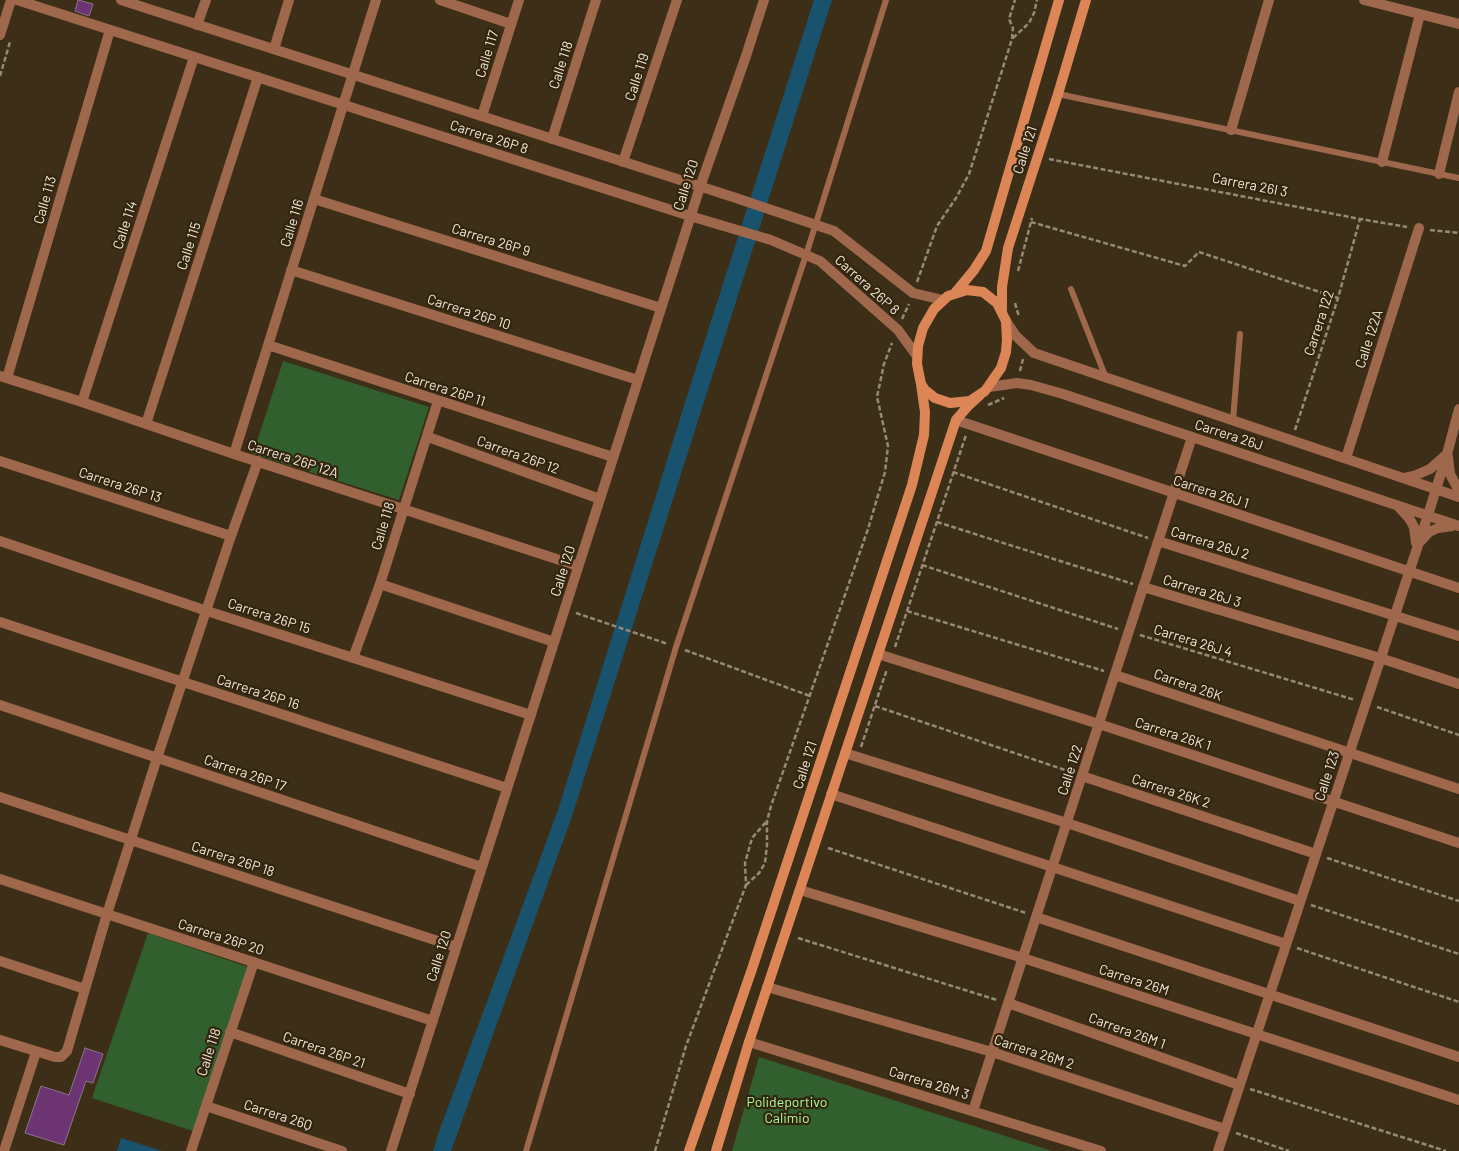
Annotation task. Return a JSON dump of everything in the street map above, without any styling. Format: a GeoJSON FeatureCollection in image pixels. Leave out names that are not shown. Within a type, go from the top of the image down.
{"type":"FeatureCollection","features":[{"type":"Feature","properties":{"kind":"main road","name":"Calle 121"},"geometry":{"type":"LineString","coordinates":[[955,293],[974,270],[986,251],[1059,0]]}},
{"type":"Feature","properties":{"kind":"main road","name":"Calle 121"},"geometry":{"type":"LineString","coordinates":[[1002,310],[1002,287],[1008,248],[1086,0]]}},
{"type":"Feature","properties":{"kind":"main road"},"geometry":{"type":"LineString","coordinates":[[716,1151],[767,987],[956,420],[989,387],[1001,368],[1006,352],[1006,321],[1002,310],[995,301],[983,292],[967,290],[955,293],[943,300],[934,309],[919,339],[918,372],[921,384],[930,395],[945,402],[964,402],[980,395]]}},
{"type":"Feature","properties":{"kind":"main road","name":"Calle 121"},"geometry":{"type":"LineString","coordinates":[[689,1151],[758,951],[912,485],[924,435],[925,412],[921,384]]}},
{"type":"Feature","properties":{"kind":"street"},"geometry":{"type":"LineString","coordinates":[[0,35],[11,0]]}},
{"type":"Feature","properties":{"kind":"street","name":"Carrera 26P 8"},"geometry":{"type":"LineString","coordinates":[[17,0],[770,240],[820,261],[898,330],[917,356]]}},
{"type":"Feature","properties":{"kind":"street"},"geometry":{"type":"LineString","coordinates":[[197,24],[206,0]]}},
{"type":"Feature","properties":{"kind":"street"},"geometry":{"type":"LineString","coordinates":[[274,49],[290,0]]}},
{"type":"Feature","properties":{"kind":"street","name":"Calle 116"},"geometry":{"type":"LineString","coordinates":[[234,454],[376,0]]}},
{"type":"Feature","properties":{"kind":"street"},"geometry":{"type":"LineString","coordinates":[[440,0],[511,24]]}},
{"type":"Feature","properties":{"kind":"street","name":"Calle 117"},"geometry":{"type":"LineString","coordinates":[[482,116],[519,0]]}},
{"type":"Feature","properties":{"kind":"street","name":"Calle 118"},"geometry":{"type":"LineString","coordinates":[[552,139],[596,0]]}},
{"type":"Feature","properties":{"kind":"street","name":"Calle 119"},"geometry":{"type":"LineString","coordinates":[[623,162],[677,0]]}},
{"type":"Feature","properties":{"kind":"street","name":"Calle 120"},"geometry":{"type":"LineString","coordinates":[[391,1151],[690,216],[764,0]]}},
{"type":"Feature","properties":{"kind":"street"},"geometry":{"type":"LineString","coordinates":[[1231,130],[1269,0]]}},
{"type":"Feature","properties":{"kind":"street"},"geometry":{"type":"LineString","coordinates":[[1364,0],[1459,24]]}},
{"type":"Feature","properties":{"kind":"street","name":"Carrera 26P 8"},"geometry":{"type":"LineString","coordinates":[[125,1],[834,231],[913,293],[943,300]]}},
{"type":"Feature","properties":{"kind":"street"},"geometry":{"type":"LineString","coordinates":[[1382,162],[1420,14]]}},
{"type":"Feature","properties":{"kind":"street","name":"Calle 113"},"geometry":{"type":"LineString","coordinates":[[3,377],[110,30]]}},
{"type":"Feature","properties":{"kind":"street","name":"Calle 114"},"geometry":{"type":"LineString","coordinates":[[82,402],[194,57]]}},
{"type":"Feature","properties":{"kind":"street","name":"Calle 115"},"geometry":{"type":"LineString","coordinates":[[146,424],[258,77]]}},
{"type":"Feature","properties":{"kind":"street"},"geometry":{"type":"LineString","coordinates":[[1439,174],[1459,92]]}},
{"type":"Feature","properties":{"kind":"street","name":"Carrera 26P 9"},"geometry":{"type":"LineString","coordinates":[[314,198],[661,308]]}},
{"type":"Feature","properties":{"kind":"street","name":"Calle 122A"},"geometry":{"type":"LineString","coordinates":[[1346,458],[1419,228]]}},
{"type":"Feature","properties":{"kind":"street","name":"Carrera 26P 10"},"geometry":{"type":"LineString","coordinates":[[291,270],[638,380]]}},
{"type":"Feature","properties":{"kind":"street","name":"Carrera 26J"},"geometry":{"type":"LineString","coordinates":[[1006,321],[1034,353],[1459,497]]}},
{"type":"Feature","properties":{"kind":"street","name":"Carrera 26P 11"},"geometry":{"type":"LineString","coordinates":[[268,345],[613,457]]}},
{"type":"Feature","properties":{"kind":"street","name":"Carrera 26P 12A"},"geometry":{"type":"LineString","coordinates":[[3,377],[578,566]]}},
{"type":"Feature","properties":{"kind":"street","name":"Carrera 26J"},"geometry":{"type":"LineString","coordinates":[[989,387],[1017,383],[1063,394],[1459,526]]}},
{"type":"Feature","properties":{"kind":"street","name":"Calle 118"},"geometry":{"type":"LineString","coordinates":[[353,658],[380,584],[438,401]]}},
{"type":"Feature","properties":{"kind":"street","name":"Calle 123"},"geometry":{"type":"LineString","coordinates":[[1218,1151],[1428,515],[1459,409]]}},
{"type":"Feature","properties":{"kind":"street","name":"Carrera 26J 1"},"geometry":{"type":"LineString","coordinates":[[956,420],[1459,588]]}},
{"type":"Feature","properties":{"kind":"street","name":"Carrera 26P 12"},"geometry":{"type":"LineString","coordinates":[[428,437],[600,499]]}},
{"type":"Feature","properties":{"kind":"street","name":"Calle 122"},"geometry":{"type":"LineString","coordinates":[[973,1111],[1192,437]]}},
{"type":"Feature","properties":{"kind":"street"},"geometry":{"type":"LineString","coordinates":[[1404,478],[1430,469],[1447,454]]}},
{"type":"Feature","properties":{"kind":"street"},"geometry":{"type":"LineString","coordinates":[[1447,454],[1450,474],[1459,491]]}},
{"type":"Feature","properties":{"kind":"street","name":"Carrera 26P 13"},"geometry":{"type":"LineString","coordinates":[[0,461],[231,536]]}},
{"type":"Feature","properties":{"kind":"street"},"geometry":{"type":"LineString","coordinates":[[0,1040],[55,1057],[62,1057],[66,1051],[157,758],[258,461]]}},
{"type":"Feature","properties":{"kind":"street"},"geometry":{"type":"LineString","coordinates":[[1395,504],[1403,510],[1411,522],[1417,547]]}},
{"type":"Feature","properties":{"kind":"street"},"geometry":{"type":"LineString","coordinates":[[1417,547],[1429,532],[1438,528],[1459,526]]}},
{"type":"Feature","properties":{"kind":"street","name":"Carrera 26P 15"},"geometry":{"type":"LineString","coordinates":[[0,541],[207,611],[531,714]]}},
{"type":"Feature","properties":{"kind":"street","name":"Carrera 26J 2"},"geometry":{"type":"LineString","coordinates":[[1158,541],[1459,636]]}},
{"type":"Feature","properties":{"kind":"street"},"geometry":{"type":"LineString","coordinates":[[380,584],[554,642]]}},
{"type":"Feature","properties":{"kind":"street","name":"Carrera 26J 3"},"geometry":{"type":"LineString","coordinates":[[1143,588],[1380,658],[1459,684]]}},
{"type":"Feature","properties":{"kind":"street","name":"Carrera 26P 16"},"geometry":{"type":"LineString","coordinates":[[0,622],[507,788]]}},
{"type":"Feature","properties":{"kind":"street","name":"Carrera 26K 1"},"geometry":{"type":"LineString","coordinates":[[878,654],[1099,724],[1459,843]]}},
{"type":"Feature","properties":{"kind":"street","name":"Carrera 26K"},"geometry":{"type":"LineString","coordinates":[[1115,675],[1459,790]]}},
{"type":"Feature","properties":{"kind":"street","name":"Carrera 26P 17"},"geometry":{"type":"LineString","coordinates":[[0,705],[482,867]]}},
{"type":"Feature","properties":{"kind":"street"},"geometry":{"type":"LineString","coordinates":[[845,752],[1300,902]]}},
{"type":"Feature","properties":{"kind":"street","name":"Carrera 26K 2"},"geometry":{"type":"LineString","coordinates":[[1082,776],[1316,854]]}},
{"type":"Feature","properties":{"kind":"street"},"geometry":{"type":"LineString","coordinates":[[831,794],[1286,944]]}},
{"type":"Feature","properties":{"kind":"street","name":"Carrera 26P 18"},"geometry":{"type":"LineString","coordinates":[[0,797],[456,947]]}},
{"type":"Feature","properties":{"kind":"street","name":"Carrera 26P 20"},"geometry":{"type":"LineString","coordinates":[[0,879],[433,1021]]}},
{"type":"Feature","properties":{"kind":"street","name":"Carrera 26M"},"geometry":{"type":"LineString","coordinates":[[800,890],[1023,958],[1459,1100]]}},
{"type":"Feature","properties":{"kind":"street"},"geometry":{"type":"LineString","coordinates":[[1036,917],[1459,1057]]}},
{"type":"Feature","properties":{"kind":"street"},"geometry":{"type":"LineString","coordinates":[[0,961],[85,989]]}},
{"type":"Feature","properties":{"kind":"street","name":"Calle 118"},"geometry":{"type":"LineString","coordinates":[[191,1151],[254,962]]}},
{"type":"Feature","properties":{"kind":"street","name":"Carrera 26M 2"},"geometry":{"type":"LineString","coordinates":[[767,987],[992,1052],[1225,1129]]}},
{"type":"Feature","properties":{"kind":"street","name":"Carrera 26M 1"},"geometry":{"type":"LineString","coordinates":[[1008,1003],[1240,1085]]}},
{"type":"Feature","properties":{"kind":"street","name":"Carrera 26P 21"},"geometry":{"type":"LineString","coordinates":[[230,1032],[410,1094]]}},
{"type":"Feature","properties":{"kind":"street","name":"Carrera 26M 3"},"geometry":{"type":"LineString","coordinates":[[749,1042],[1101,1151]]}},
{"type":"Feature","properties":{"kind":"street"},"geometry":{"type":"LineString","coordinates":[[4,1151],[36,1052]]}},
{"type":"Feature","properties":{"kind":"street","name":"Carrera 26Q"},"geometry":{"type":"LineString","coordinates":[[206,1106],[342,1151]]}},
{"type":"Feature","properties":{"kind":"lane"},"geometry":{"type":"LineString","coordinates":[[526,1151],[676,647],[806,255],[886,0]]}},
{"type":"Feature","properties":{"kind":"lane"},"geometry":{"type":"LineString","coordinates":[[1058,94],[1459,178]]}},
{"type":"Feature","properties":{"kind":"lane"},"geometry":{"type":"LineString","coordinates":[[1071,290],[1106,378]]}},
{"type":"Feature","properties":{"kind":"lane"},"geometry":{"type":"LineString","coordinates":[[1233,420],[1240,334]]}},
{"type":"Feature","properties":{"kind":"path"},"geometry":{"type":"LineString","coordinates":[[655,1151],[686,1046],[746,886],[759,873],[765,863],[767,821],[886,472],[888,446],[877,397],[884,364],[913,293],[937,226],[969,174],[1012,39],[1013,28],[1010,19],[1015,0]]}},
{"type":"Feature","properties":{"kind":"path"},"geometry":{"type":"LineString","coordinates":[[1012,39],[1029,23],[1037,0]]}},
{"type":"Feature","properties":{"kind":"path"},"geometry":{"type":"LineString","coordinates":[[1050,160],[1053,151]]}},
{"type":"Feature","properties":{"kind":"path","name":"Carrera 26I 3"},"geometry":{"type":"LineString","coordinates":[[1038,156],[1050,160],[1360,219],[1459,233]]}},
{"type":"Feature","properties":{"kind":"path"},"geometry":{"type":"LineString","coordinates":[[1017,274],[1034,213]]}},
{"type":"Feature","properties":{"kind":"path","name":"Carrera 122"},"geometry":{"type":"LineString","coordinates":[[1294,431],[1338,298],[1360,219]]}},
{"type":"Feature","properties":{"kind":"path"},"geometry":{"type":"LineString","coordinates":[[1031,222],[1185,266],[1199,252],[1338,298]]}},
{"type":"Feature","properties":{"kind":"path"},"geometry":{"type":"LineString","coordinates":[[1015,298],[1022,324]]}},
{"type":"Feature","properties":{"kind":"path"},"geometry":{"type":"LineString","coordinates":[[985,408],[994,402],[1013,396],[1026,346]]}},
{"type":"Feature","properties":{"kind":"path"},"geometry":{"type":"LineString","coordinates":[[858,756],[969,424]]}},
{"type":"Feature","properties":{"kind":"path","name":"Carrera 26J 2"},"geometry":{"type":"LineString","coordinates":[[953,472],[1158,541]]}},
{"type":"Feature","properties":{"kind":"path","name":"Carrera 26J 3"},"geometry":{"type":"LineString","coordinates":[[936,522],[1143,588]]}},
{"type":"Feature","properties":{"kind":"path","name":"Carrera 26J 4"},"geometry":{"type":"LineString","coordinates":[[922,565],[1459,735]]}},
{"type":"Feature","properties":{"kind":"path"},"geometry":{"type":"LineString","coordinates":[[565,609],[642,634],[810,696]]}},
{"type":"Feature","properties":{"kind":"path"},"geometry":{"type":"LineString","coordinates":[[907,611],[1115,675]]}},
{"type":"Feature","properties":{"kind":"path"},"geometry":{"type":"LineString","coordinates":[[875,706],[1082,776]]}},
{"type":"Feature","properties":{"kind":"path"},"geometry":{"type":"LineString","coordinates":[[746,886],[744,875],[747,851],[752,838],[767,821]]}},
{"type":"Feature","properties":{"kind":"path"},"geometry":{"type":"LineString","coordinates":[[830,840],[828,848],[1036,917]]}},
{"type":"Feature","properties":{"kind":"path"},"geometry":{"type":"LineString","coordinates":[[1316,854],[1459,901]]}},
{"type":"Feature","properties":{"kind":"path"},"geometry":{"type":"LineString","coordinates":[[1300,902],[1459,954]]}},
{"type":"Feature","properties":{"kind":"path"},"geometry":{"type":"LineString","coordinates":[[795,946],[798,938],[1008,1003]]}},
{"type":"Feature","properties":{"kind":"path"},"geometry":{"type":"LineString","coordinates":[[1286,944],[1459,1002]]}},
{"type":"Feature","properties":{"kind":"path"},"geometry":{"type":"LineString","coordinates":[[1240,1085],[1446,1151]]}},
{"type":"Feature","properties":{"kind":"path"},"geometry":{"type":"LineString","coordinates":[[1225,1129],[1289,1151]]}},
{"type":"Feature","properties":{"kind":"green space"},"geometry":{"type":"Polygon","coordinates":[[[283,361],[429,407],[399,500],[253,454],[283,361]]]}},
{"type":"Feature","properties":{"kind":"green space"},"geometry":{"type":"Polygon","coordinates":[[[148,933],[248,967],[193,1131],[92,1098],[148,933]]]}},
{"type":"Feature","properties":{"kind":"green space","name":"Polideportivo Calimio"},"geometry":{"type":"Polygon","coordinates":[[[759,1057],[1052,1151],[732,1151],[759,1057]]]}},
{"type":"Feature","properties":{"kind":"water"},"geometry":{"type":"Polygon","coordinates":[[[814,0],[832,0],[572,816],[451,1151],[433,1151],[558,810],[688,393],[814,0]]]}},
{"type":"Feature","properties":{"kind":"water"},"geometry":{"type":"Polygon","coordinates":[[[121,1138],[162,1151],[117,1151],[121,1138]]]}},
{"type":"Feature","properties":{"kind":"building"},"geometry":{"type":"Polygon","coordinates":[[[78,0],[93,4],[89,16],[75,11],[78,0]]]}},
{"type":"Feature","properties":{"kind":"building"},"geometry":{"type":"Polygon","coordinates":[[[85,1048],[103,1054],[93,1083],[86,1081],[64,1145],[25,1133],[41,1086],[69,1095],[85,1048]]]}}]}
